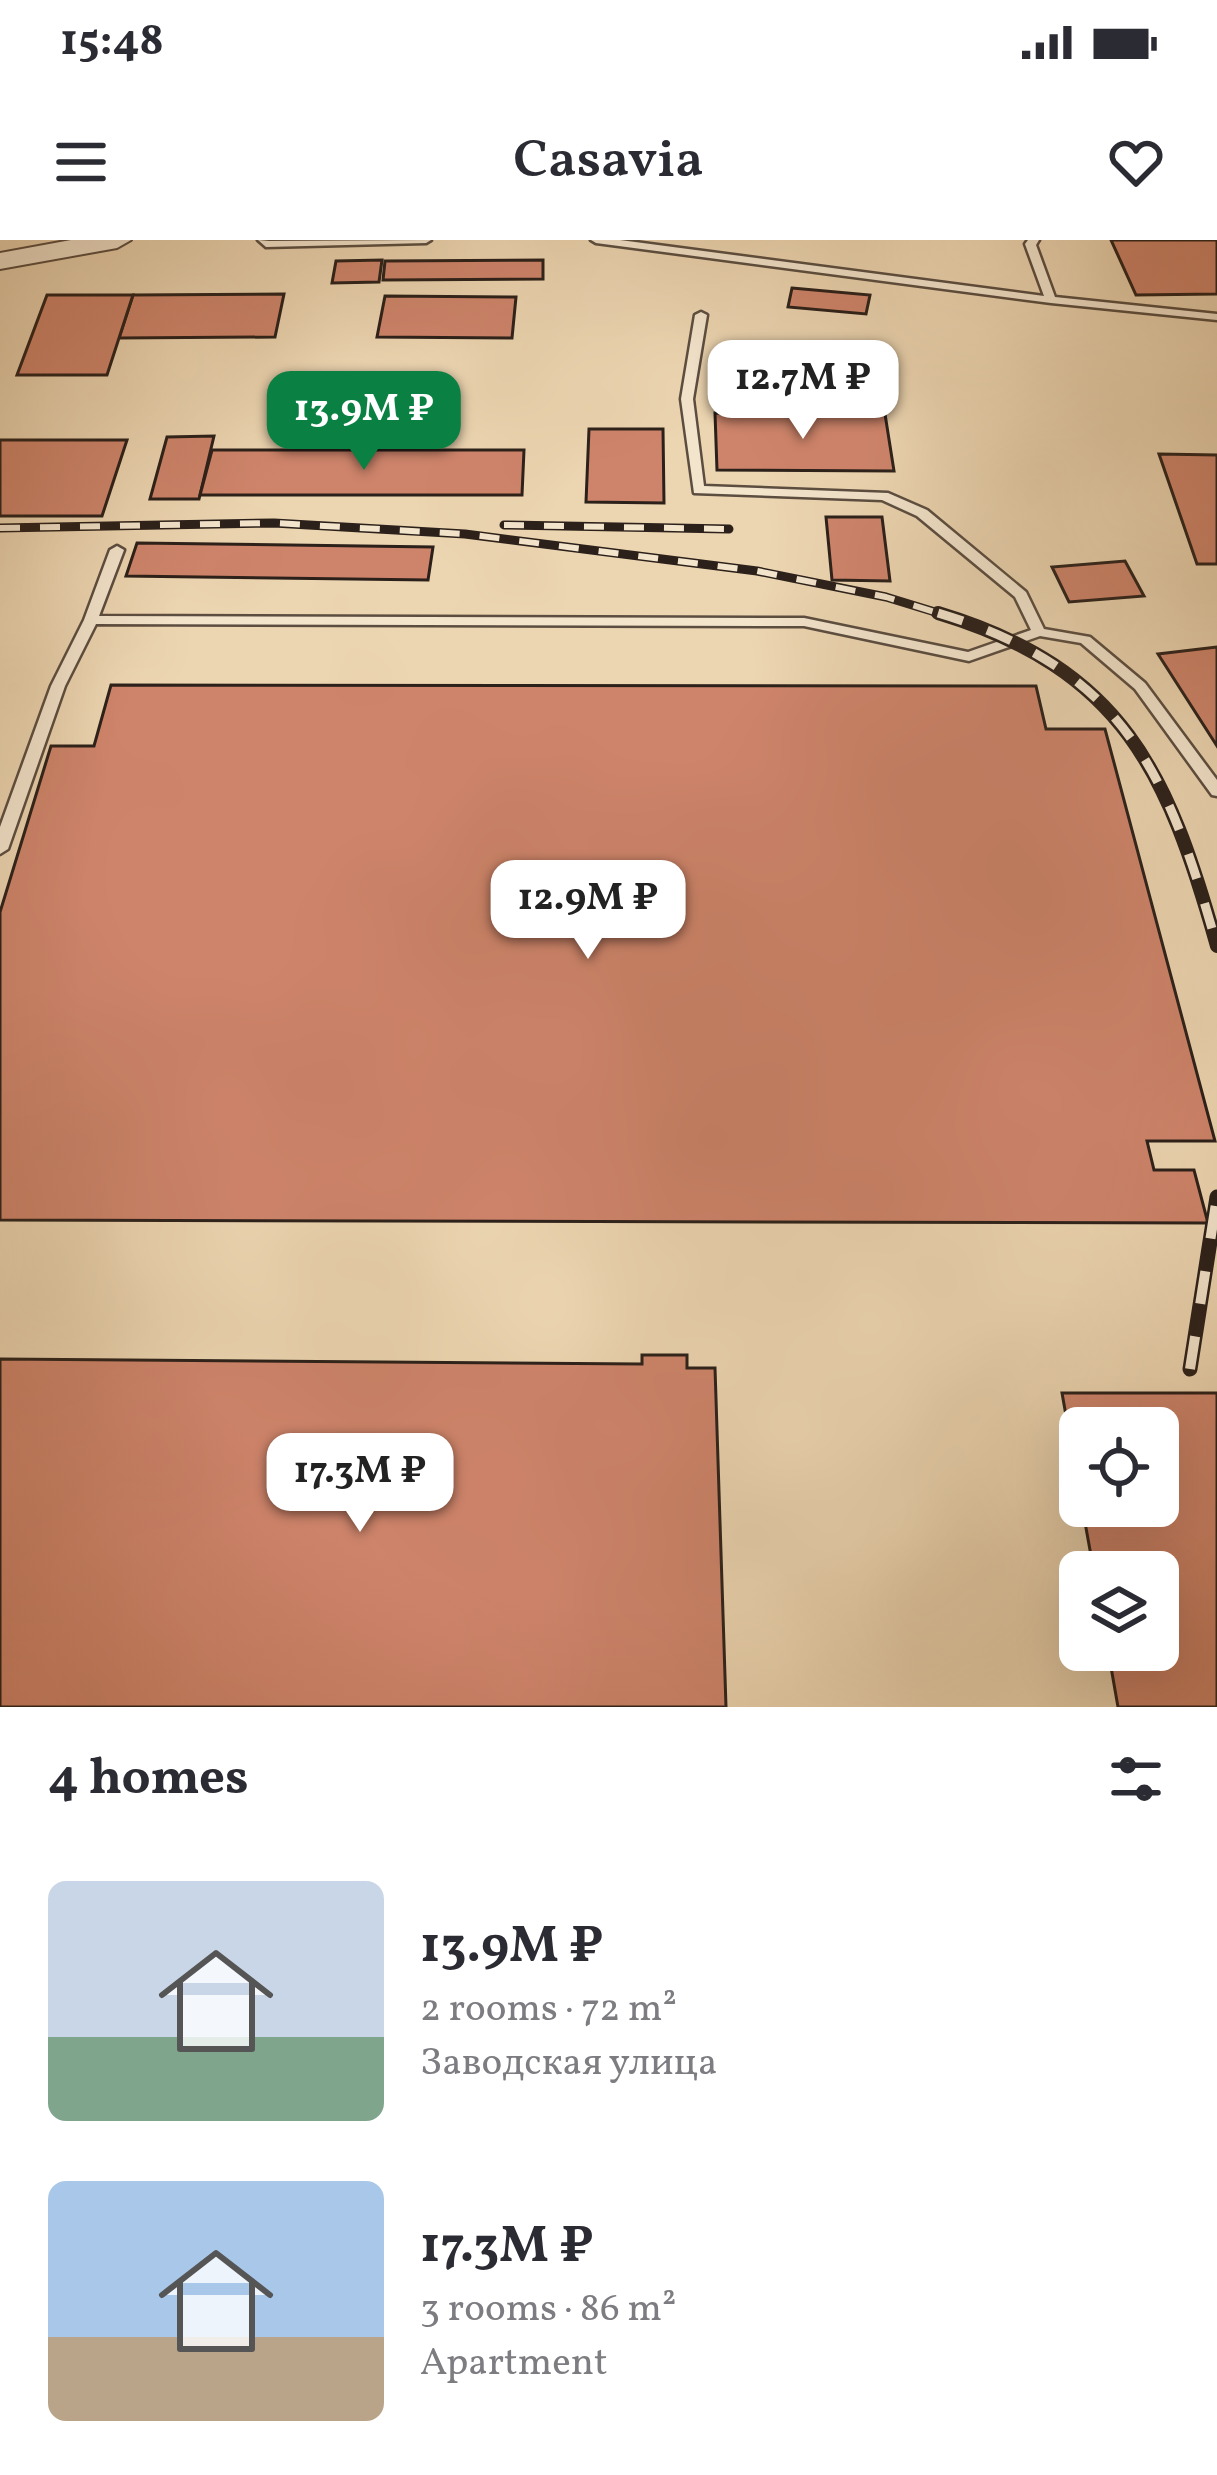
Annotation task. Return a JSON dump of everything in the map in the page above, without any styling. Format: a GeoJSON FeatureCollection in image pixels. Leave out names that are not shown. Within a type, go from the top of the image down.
{"type":"FeatureCollection","features":[{"type":"Feature","properties":{"kind":"street"},"geometry":{"type":"LineString","coordinates":[[0,260],[116,240]]}},
{"type":"Feature","properties":{"kind":"lane"},"geometry":{"type":"LineString","coordinates":[[263,240],[425,240]]}},
{"type":"Feature","properties":{"kind":"lane"},"geometry":{"type":"LineString","coordinates":[[596,240],[1217,317]]}},
{"type":"Feature","properties":{"kind":"lane"},"geometry":{"type":"LineString","coordinates":[[1034,240],[1030,244],[1051,300]]}},
{"type":"Feature","properties":{"kind":"lane"},"geometry":{"type":"LineString","coordinates":[[701,314],[687,399],[698,490],[884,496],[922,514],[1021,595],[1039,632]]}},
{"type":"Feature","properties":{"kind":"lane"},"geometry":{"type":"LineString","coordinates":[[0,849],[58,686],[91,620],[117,550]]}},
{"type":"Feature","properties":{"kind":"lane"},"geometry":{"type":"LineString","coordinates":[[91,620],[804,622],[969,657],[1039,632],[1085,640],[1140,686],[1217,791]]}},
{"type":"Feature","properties":{"kind":"building"},"geometry":{"type":"Polygon","coordinates":[[[1111,240],[1217,240],[1217,294],[1136,295],[1111,240]]]}},
{"type":"Feature","properties":{"kind":"building"},"geometry":{"type":"Polygon","coordinates":[[[382,260],[379,282],[332,283],[336,261],[382,260]]]}},
{"type":"Feature","properties":{"kind":"building"},"geometry":{"type":"Polygon","coordinates":[[[543,260],[543,279],[383,280],[385,261],[543,260]]]}},
{"type":"Feature","properties":{"kind":"building"},"geometry":{"type":"Polygon","coordinates":[[[792,288],[870,295],[866,314],[788,307],[792,288]]]}},
{"type":"Feature","properties":{"kind":"building"},"geometry":{"type":"Polygon","coordinates":[[[284,294],[275,337],[119,338],[133,295],[284,294]]]}},
{"type":"Feature","properties":{"kind":"building"},"geometry":{"type":"Polygon","coordinates":[[[47,295],[133,295],[107,375],[17,375],[47,295]]]}},
{"type":"Feature","properties":{"kind":"building"},"geometry":{"type":"Polygon","coordinates":[[[385,296],[516,297],[512,338],[377,337],[385,296]]]}},
{"type":"Feature","properties":{"kind":"building"},"geometry":{"type":"Polygon","coordinates":[[[715,413],[885,414],[894,471],[717,470],[715,413]]]}},
{"type":"Feature","properties":{"kind":"building"},"geometry":{"type":"Polygon","coordinates":[[[589,429],[663,429],[664,503],[586,502],[589,429]]]}},
{"type":"Feature","properties":{"kind":"building"},"geometry":{"type":"Polygon","coordinates":[[[214,436],[199,499],[150,499],[167,437],[214,436]]]}},
{"type":"Feature","properties":{"kind":"building"},"geometry":{"type":"Polygon","coordinates":[[[0,440],[127,440],[102,516],[0,516],[0,440]]]}},
{"type":"Feature","properties":{"kind":"building"},"geometry":{"type":"Polygon","coordinates":[[[212,450],[524,450],[522,495],[200,495],[212,450]]]}},
{"type":"Feature","properties":{"kind":"building"},"geometry":{"type":"Polygon","coordinates":[[[1159,454],[1217,455],[1217,564],[1197,564],[1159,454]]]}},
{"type":"Feature","properties":{"kind":"building"},"geometry":{"type":"Polygon","coordinates":[[[826,517],[882,517],[890,581],[832,580],[826,517]]]}},
{"type":"Feature","properties":{"kind":"building"},"geometry":{"type":"Polygon","coordinates":[[[137,543],[433,547],[428,580],[126,576],[137,543]]]}},
{"type":"Feature","properties":{"kind":"building"},"geometry":{"type":"Polygon","coordinates":[[[1125,561],[1144,596],[1069,602],[1052,567],[1125,561]]]}},
{"type":"Feature","properties":{"kind":"building"},"geometry":{"type":"Polygon","coordinates":[[[1217,647],[1217,746],[1158,654],[1217,647]]]}},
{"type":"Feature","properties":{"kind":"building"},"geometry":{"type":"Polygon","coordinates":[[[111,685],[1036,686],[1046,729],[1105,729],[1215,1141],[1147,1141],[1154,1170],[1194,1170],[1208,1223],[0,1220],[0,912],[51,746],[94,746],[111,685]]]}},
{"type":"Feature","properties":{"kind":"building"},"geometry":{"type":"Polygon","coordinates":[[[642,1355],[687,1355],[687,1368],[715,1368],[726,1707],[0,1707],[0,1359],[642,1364],[642,1355]]]}},
{"type":"Feature","properties":{"kind":"building"},"geometry":{"type":"Polygon","coordinates":[[[1062,1393],[1217,1393],[1217,1707],[1118,1707],[1112,1671],[1179,1671],[1179,1551],[1090,1551],[1086,1527],[1179,1527],[1179,1407],[1064,1407],[1062,1393]]]}},
{"type":"Feature","properties":{"kind":"railway"},"geometry":{"type":"LineString","coordinates":[[0,528],[274,523],[465,534],[757,571],[886,597],[948,616]]}},
{"type":"Feature","properties":{"kind":"railway"},"geometry":{"type":"LineString","coordinates":[[504,525],[729,529]]}},
{"type":"Feature","properties":{"kind":"railway"},"geometry":{"type":"LineString","coordinates":[[938,613],[1001,636],[1053,664],[1095,697],[1129,736],[1179,829],[1217,946]]}},
{"type":"Feature","properties":{"kind":"railway"},"geometry":{"type":"LineString","coordinates":[[1190,1369],[1217,1197]]}}]}
